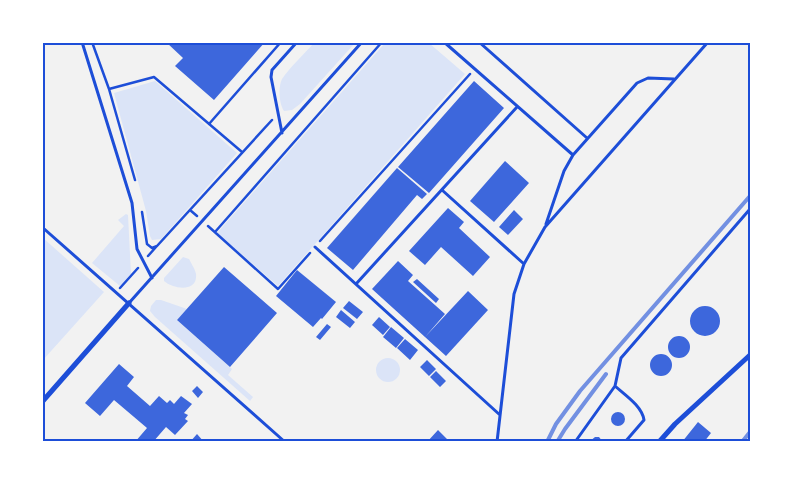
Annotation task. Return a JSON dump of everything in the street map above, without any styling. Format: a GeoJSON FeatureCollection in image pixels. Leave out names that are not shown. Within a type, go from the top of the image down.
{"type":"FeatureCollection","features":[{"type":"Feature","properties":{"kind":"street"},"geometry":{"type":"LineString","coordinates":[[42,402],[129,303]]}},
{"type":"Feature","properties":{"kind":"street"},"geometry":{"type":"LineString","coordinates":[[659,442],[675,424],[750,356]]}},
{"type":"Feature","properties":{"kind":"lane"},"geometry":{"type":"LineString","coordinates":[[82,42],[132,203],[137,249],[152,278]]}},
{"type":"Feature","properties":{"kind":"lane"},"geometry":{"type":"LineString","coordinates":[[282,133],[271,77],[272,70],[297,42]]}},
{"type":"Feature","properties":{"kind":"lane"},"geometry":{"type":"LineString","coordinates":[[129,303],[362,42]]}},
{"type":"Feature","properties":{"kind":"lane"},"geometry":{"type":"LineString","coordinates":[[444,42],[572,155]]}},
{"type":"Feature","properties":{"kind":"lane"},"geometry":{"type":"LineString","coordinates":[[479,42],[587,138]]}},
{"type":"Feature","properties":{"kind":"lane"},"geometry":{"type":"LineString","coordinates":[[545,227],[708,42]]}},
{"type":"Feature","properties":{"kind":"lane"},"geometry":{"type":"LineString","coordinates":[[497,442],[514,294],[524,264],[545,227],[564,171],[572,155],[637,83],[648,78],[674,80]]}},
{"type":"Feature","properties":{"kind":"lane"},"geometry":{"type":"LineString","coordinates":[[356,284],[517,107]]}},
{"type":"Feature","properties":{"kind":"lane"},"geometry":{"type":"LineString","coordinates":[[442,190],[524,264]]}},
{"type":"Feature","properties":{"kind":"lane"},"geometry":{"type":"LineString","coordinates":[[575,442],[615,386],[621,358],[750,209]]}},
{"type":"Feature","properties":{"kind":"lane"},"geometry":{"type":"LineString","coordinates":[[42,227],[285,442]]}},
{"type":"Feature","properties":{"kind":"lane"},"geometry":{"type":"LineString","coordinates":[[315,247],[500,415]]}},
{"type":"Feature","properties":{"kind":"lane"},"geometry":{"type":"LineString","coordinates":[[615,386],[640,409],[644,420],[625,442]]}},
{"type":"Feature","properties":{"kind":"path"},"geometry":{"type":"LineString","coordinates":[[92,42],[109,89],[136,184]]}},
{"type":"Feature","properties":{"kind":"path"},"geometry":{"type":"LineString","coordinates":[[209,124],[281,42]]}},
{"type":"Feature","properties":{"kind":"path"},"geometry":{"type":"LineString","coordinates":[[215,232],[382,42]]}},
{"type":"Feature","properties":{"kind":"path"},"geometry":{"type":"LineString","coordinates":[[190,210],[278,289],[474,69]]}},
{"type":"Feature","properties":{"kind":"path"},"geometry":{"type":"LineString","coordinates":[[109,89],[154,77],[242,152]]}},
{"type":"Feature","properties":{"kind":"path"},"geometry":{"type":"LineString","coordinates":[[142,211],[147,244],[152,248],[157,246],[278,114]]}},
{"type":"Feature","properties":{"kind":"shaded area"},"geometry":{"type":"Polygon","coordinates":[[[314,43],[355,43],[300,104],[292,110],[284,111],[280,95],[282,79],[314,43]]]}},
{"type":"Feature","properties":{"kind":"shaded area"},"geometry":{"type":"Polygon","coordinates":[[[385,43],[429,43],[465,74],[278,286],[217,233],[385,43]]]}},
{"type":"Feature","properties":{"kind":"shaded area"},"geometry":{"type":"Polygon","coordinates":[[[155,81],[237,153],[161,239],[152,240],[114,93],[155,81]]]}},
{"type":"Feature","properties":{"kind":"shaded area"},"geometry":{"type":"Polygon","coordinates":[[[126,214],[128,215],[131,274],[120,286],[92,263],[124,226],[118,220],[126,214]]]}},
{"type":"Feature","properties":{"kind":"shaded area"},"geometry":{"type":"Polygon","coordinates":[[[43,238],[104,292],[43,360],[43,238]]]}},
{"type":"Feature","properties":{"kind":"shaded area"},"geometry":{"type":"Polygon","coordinates":[[[183,257],[189,259],[196,274],[196,280],[193,284],[184,288],[173,286],[164,281],[164,278],[183,257]]]}},
{"type":"Feature","properties":{"kind":"shaded area"},"geometry":{"type":"Polygon","coordinates":[[[156,300],[187,309],[177,320],[232,369],[228,375],[253,397],[250,401],[155,317],[150,311],[151,306],[156,300]]]}},
{"type":"Feature","properties":{"kind":"shaded area"},"geometry":{"type":"Polygon","coordinates":[[[388,358],[397,361],[400,370],[397,379],[388,382],[379,379],[376,370],[379,361],[388,358]]]}},
{"type":"Feature","properties":{"kind":"building"},"geometry":{"type":"Polygon","coordinates":[[[166,42],[265,42],[214,100],[175,66],[183,58],[166,42]]]}},
{"type":"Feature","properties":{"kind":"building"},"geometry":{"type":"Polygon","coordinates":[[[474,81],[504,108],[429,193],[398,167],[474,81]]]}},
{"type":"Feature","properties":{"kind":"building"},"geometry":{"type":"Polygon","coordinates":[[[505,161],[529,183],[494,222],[470,201],[505,161]]]}},
{"type":"Feature","properties":{"kind":"building"},"geometry":{"type":"Polygon","coordinates":[[[397,168],[427,194],[422,199],[417,195],[353,270],[327,248],[397,168]]]}},
{"type":"Feature","properties":{"kind":"building"},"geometry":{"type":"Polygon","coordinates":[[[448,208],[464,222],[459,228],[490,257],[473,276],[441,247],[425,265],[409,251],[448,208]]]}},
{"type":"Feature","properties":{"kind":"building"},"geometry":{"type":"Polygon","coordinates":[[[514,210],[523,219],[508,235],[499,227],[514,210]]]}},
{"type":"Feature","properties":{"kind":"building"},"geometry":{"type":"Polygon","coordinates":[[[398,261],[413,275],[408,281],[445,314],[425,337],[372,289],[398,261]]]}},
{"type":"Feature","properties":{"kind":"building"},"geometry":{"type":"Polygon","coordinates":[[[224,267],[277,313],[230,367],[177,320],[224,267]]]}},
{"type":"Feature","properties":{"kind":"building"},"geometry":{"type":"Polygon","coordinates":[[[297,270],[336,302],[313,327],[276,296],[297,270]]]}},
{"type":"Feature","properties":{"kind":"building"},"geometry":{"type":"Polygon","coordinates":[[[417,279],[439,299],[436,303],[413,282],[417,279]]]}},
{"type":"Feature","properties":{"kind":"building"},"geometry":{"type":"Polygon","coordinates":[[[468,291],[488,310],[446,356],[425,337],[468,291]]]}},
{"type":"Feature","properties":{"kind":"building"},"geometry":{"type":"Polygon","coordinates":[[[349,301],[363,312],[357,319],[343,308],[349,301]]]}},
{"type":"Feature","properties":{"kind":"building"},"geometry":{"type":"Polygon","coordinates":[[[705,306],[711,307],[719,315],[719,327],[711,335],[705,336],[699,335],[691,327],[690,321],[691,315],[699,307],[705,306]]]}},
{"type":"Feature","properties":{"kind":"building"},"geometry":{"type":"Polygon","coordinates":[[[341,310],[355,322],[350,328],[336,317],[341,310]]]}},
{"type":"Feature","properties":{"kind":"building"},"geometry":{"type":"Polygon","coordinates":[[[379,317],[390,327],[383,335],[372,325],[379,317]]]}},
{"type":"Feature","properties":{"kind":"building"},"geometry":{"type":"Polygon","coordinates":[[[327,324],[331,327],[320,340],[316,337],[327,324]]]}},
{"type":"Feature","properties":{"kind":"building"},"geometry":{"type":"Polygon","coordinates":[[[391,327],[404,338],[396,348],[383,337],[391,327]]]}},
{"type":"Feature","properties":{"kind":"building"},"geometry":{"type":"Polygon","coordinates":[[[679,336],[687,339],[690,347],[687,355],[679,358],[671,355],[668,347],[671,339],[679,336]]]}},
{"type":"Feature","properties":{"kind":"building"},"geometry":{"type":"Polygon","coordinates":[[[405,339],[418,350],[410,360],[397,348],[405,339]]]}},
{"type":"Feature","properties":{"kind":"building"},"geometry":{"type":"Polygon","coordinates":[[[661,354],[671,361],[672,365],[665,375],[661,376],[651,369],[650,365],[657,355],[661,354]]]}},
{"type":"Feature","properties":{"kind":"building"},"geometry":{"type":"Polygon","coordinates":[[[427,360],[436,369],[429,376],[420,367],[427,360]]]}},
{"type":"Feature","properties":{"kind":"building"},"geometry":{"type":"Polygon","coordinates":[[[119,364],[134,377],[127,386],[150,406],[159,396],[167,403],[170,400],[174,404],[181,396],[192,404],[184,413],[188,415],[185,419],[188,421],[175,435],[166,427],[153,442],[135,442],[147,428],[114,400],[100,416],[85,403],[119,364]]]}},
{"type":"Feature","properties":{"kind":"building"},"geometry":{"type":"Polygon","coordinates":[[[436,371],[446,381],[440,387],[430,377],[436,371]]]}},
{"type":"Feature","properties":{"kind":"building"},"geometry":{"type":"Polygon","coordinates":[[[197,386],[203,392],[198,398],[192,391],[197,386]]]}},
{"type":"Feature","properties":{"kind":"building"},"geometry":{"type":"Polygon","coordinates":[[[615,412],[621,412],[625,419],[621,426],[615,426],[611,422],[611,416],[615,412]]]}},
{"type":"Feature","properties":{"kind":"building"},"geometry":{"type":"Polygon","coordinates":[[[698,422],[711,433],[704,442],[682,442],[698,422]]]}},
{"type":"Feature","properties":{"kind":"building"},"geometry":{"type":"Polygon","coordinates":[[[438,430],[450,442],[427,442],[438,430]]]}},
{"type":"Feature","properties":{"kind":"building"},"geometry":{"type":"Polygon","coordinates":[[[197,434],[204,442],[190,442],[197,434]]]}},
{"type":"Feature","properties":{"kind":"building"},"geometry":{"type":"Polygon","coordinates":[[[595,437],[599,437],[603,442],[589,442],[595,437]]]}},
{"type":"Feature","properties":{"kind":"railway"},"geometry":{"type":"LineString","coordinates":[[547,442],[556,424],[580,391],[750,196]]}},
{"type":"Feature","properties":{"kind":"railway"},"geometry":{"type":"LineString","coordinates":[[557,442],[606,374]]}},
{"type":"Feature","properties":{"kind":"railway"},"geometry":{"type":"LineString","coordinates":[[742,442],[750,432]]}}]}
